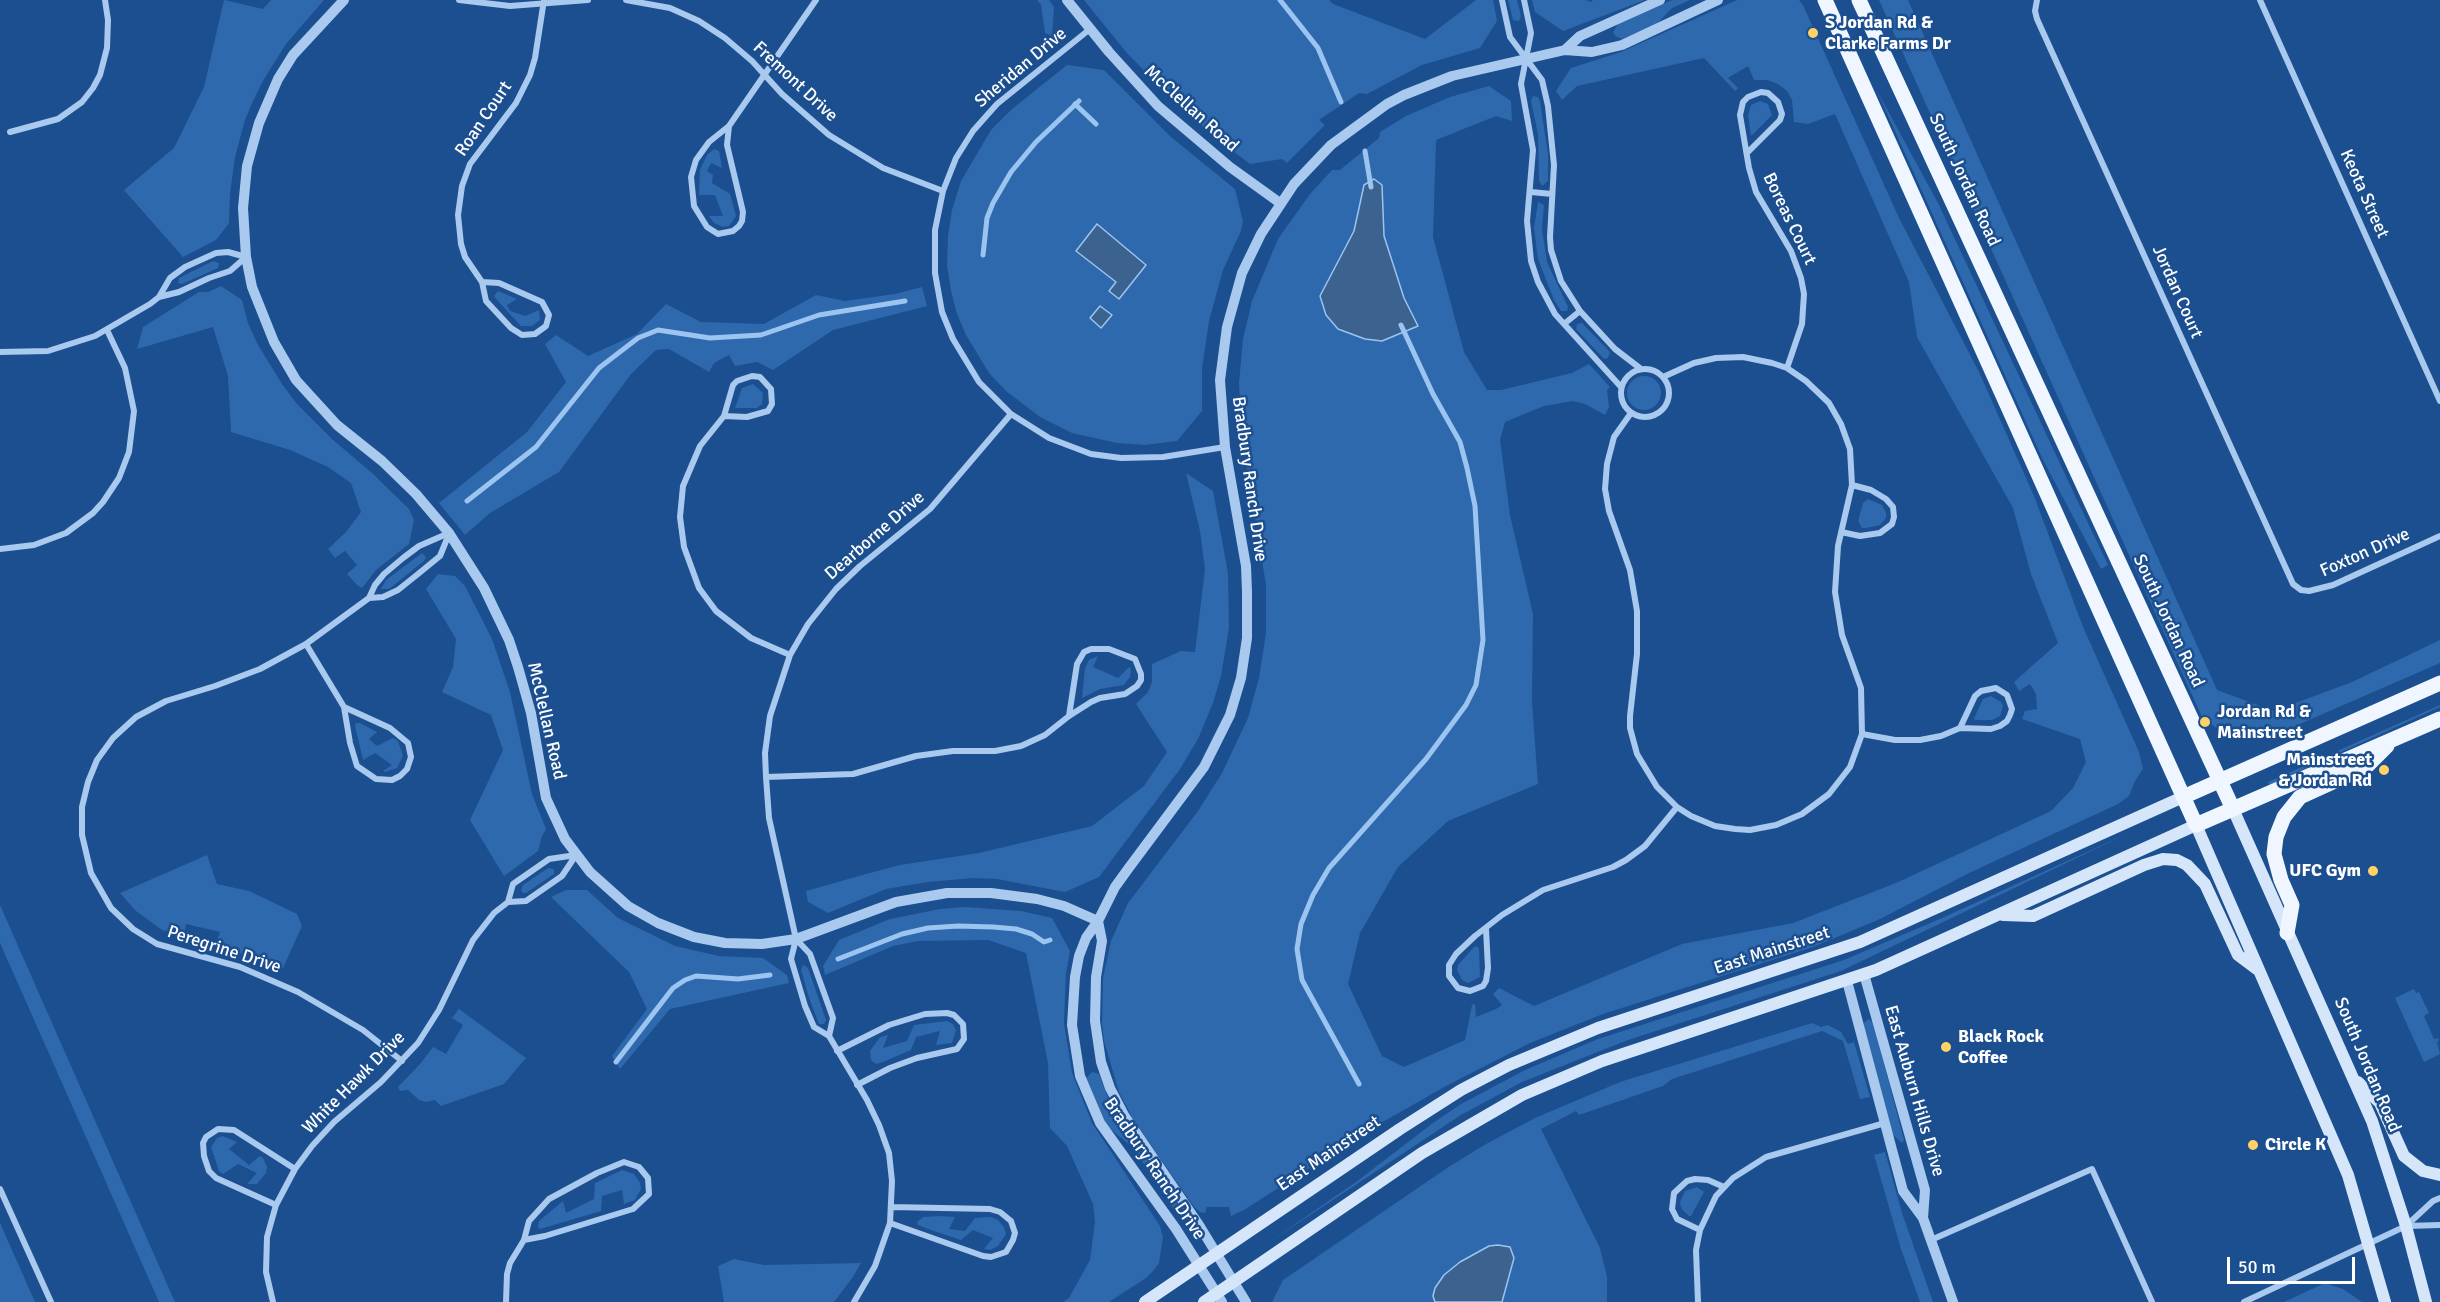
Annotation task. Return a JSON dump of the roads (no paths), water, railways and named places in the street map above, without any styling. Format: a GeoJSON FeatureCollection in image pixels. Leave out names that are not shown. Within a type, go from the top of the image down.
{"type":"FeatureCollection","features":[{"type":"Feature","properties":{"kind":"main road"},"geometry":{"type":"LineString","coordinates":[[1825,0],[2196,825],[2337,1146],[2370,1243],[2385,1302]]}},
{"type":"Feature","properties":{"kind":"main road","name":"South Jordan Road"},"geometry":{"type":"LineString","coordinates":[[1859,0],[2220,780],[2372,1121],[2406,1226],[2426,1302]]}},
{"type":"Feature","properties":{"kind":"main road","name":"East Mainstreet"},"geometry":{"type":"LineString","coordinates":[[1145,1302],[1442,1102],[1526,1057],[1598,1028],[1860,942],[2440,683]]}},
{"type":"Feature","properties":{"kind":"main road"},"geometry":{"type":"LineString","coordinates":[[1204,1302],[1219,1298],[1234,1282],[1422,1153],[1476,1119],[1522,1095],[1602,1060],[1847,981],[2440,718]]}},
{"type":"Feature","properties":{"kind":"main road"},"geometry":{"type":"LineString","coordinates":[[2287,933],[2292,905],[2281,880],[2274,854],[2276,837],[2284,817],[2300,797],[2366,767],[2396,738]]}},
{"type":"Feature","properties":{"kind":"main road"},"geometry":{"type":"LineString","coordinates":[[1998,915],[2033,916],[2144,865],[2163,859],[2178,860],[2198,874],[2211,895],[2238,955],[2260,972]]}},
{"type":"Feature","properties":{"kind":"main road"},"geometry":{"type":"LineString","coordinates":[[2352,1077],[2380,1103],[2404,1156],[2423,1171],[2440,1175]]}},
{"type":"Feature","properties":{"kind":"street"},"geometry":{"type":"LineString","coordinates":[[10,132],[58,119],[82,102],[93,88],[100,75],[107,48],[108,20],[105,0]]}},
{"type":"Feature","properties":{"kind":"street","name":"McClellan Road"},"geometry":{"type":"LineString","coordinates":[[344,0],[293,55],[266,103],[247,166],[243,208],[246,257],[252,288],[274,342],[296,380],[337,425],[382,461],[410,488],[449,533],[484,588],[509,640],[526,692],[546,798],[554,819],[576,855],[616,897],[643,915],[677,931],[708,940],[743,944],[796,939],[877,908],[913,898],[948,893],[999,893],[1037,899],[1064,906],[1098,921]]}},
{"type":"Feature","properties":{"kind":"street"},"geometry":{"type":"LineString","coordinates":[[459,0],[492,5],[588,0]]}},
{"type":"Feature","properties":{"kind":"street","name":"Fremont Drive"},"geometry":{"type":"LineString","coordinates":[[626,0],[670,8],[699,21],[735,47],[802,112],[843,144],[883,168],[943,191]]}},
{"type":"Feature","properties":{"kind":"street"},"geometry":{"type":"LineString","coordinates":[[729,126],[727,145],[743,212],[739,226],[733,231],[718,234],[706,227],[694,206],[691,177],[701,152],[729,126],[816,0]]}},
{"type":"Feature","properties":{"kind":"street","name":"McClellan Road"},"geometry":{"type":"LineString","coordinates":[[1067,0],[1139,86],[1173,120],[1230,167],[1280,203]]}},
{"type":"Feature","properties":{"kind":"street"},"geometry":{"type":"LineString","coordinates":[[1502,0],[1510,37],[1542,80],[1548,106],[1554,150],[1550,214],[1551,250],[1561,281],[1580,311],[1616,349],[1641,369]]}},
{"type":"Feature","properties":{"kind":"street"},"geometry":{"type":"LineString","coordinates":[[1524,0],[1531,33],[1521,84],[1532,143],[1531,192],[1527,221],[1531,261],[1543,292],[1564,324],[1622,387]]}},
{"type":"Feature","properties":{"kind":"street","name":"Bradbury Ranch Drive"},"geometry":{"type":"LineString","coordinates":[[1565,50],[1580,36],[1660,0]]}},
{"type":"Feature","properties":{"kind":"street","name":"Bradbury Ranch Drive"},"geometry":{"type":"LineString","coordinates":[[1219,1298],[1176,1229],[1105,1132],[1091,1107],[1080,1076],[1072,1033],[1074,983],[1082,948],[1115,887],[1204,767],[1222,734],[1238,688],[1247,638],[1246,566],[1225,447],[1220,380],[1227,327],[1246,264],[1261,234],[1294,184],[1331,145],[1370,115],[1404,94],[1435,81],[1565,50],[1592,52],[1622,45],[1718,0]]}},
{"type":"Feature","properties":{"kind":"street","name":"Keota Street"},"geometry":{"type":"LineString","coordinates":[[2260,0],[2440,401]]}},
{"type":"Feature","properties":{"kind":"street","name":"Jordan Court"},"geometry":{"type":"LineString","coordinates":[[2036,1],[2037,19],[2288,575],[2293,584],[2301,590]]}},
{"type":"Feature","properties":{"kind":"street","name":"Roan Court"},"geometry":{"type":"LineString","coordinates":[[482,282],[499,283],[542,302],[549,315],[546,326],[528,336],[516,332],[486,301],[482,282],[465,257],[461,244],[458,215],[462,186],[470,164],[522,93],[535,58],[544,2]]}},
{"type":"Feature","properties":{"kind":"street","name":"Sheridan Drive"},"geometry":{"type":"LineString","coordinates":[[1090,29],[1016,87],[984,118],[964,145],[943,191],[937,216],[934,257],[936,287],[942,312],[953,339],[971,371],[987,392],[1011,414],[1034,430],[1057,441],[1076,450],[1105,456],[1149,459],[1225,447]]}},
{"type":"Feature","properties":{"kind":"street","name":"Boreas Court"},"geometry":{"type":"LineString","coordinates":[[1747,153],[1780,120],[1782,114],[1778,102],[1768,93],[1761,92],[1748,97],[1740,108],[1742,138],[1756,192],[1791,251],[1801,278],[1804,294],[1802,324],[1788,369]]}},
{"type":"Feature","properties":{"kind":"street"},"geometry":{"type":"LineString","coordinates":[[1531,192],[1552,194]]}},
{"type":"Feature","properties":{"kind":"street"},"geometry":{"type":"LineString","coordinates":[[159,297],[170,278],[184,267],[205,257],[228,252],[246,257]]}},
{"type":"Feature","properties":{"kind":"street"},"geometry":{"type":"LineString","coordinates":[[0,352],[48,351],[77,343],[107,330],[159,297],[179,292],[209,278],[230,272],[246,257]]}},
{"type":"Feature","properties":{"kind":"street"},"geometry":{"type":"LineString","coordinates":[[1564,324],[1580,311]]}},
{"type":"Feature","properties":{"kind":"street"},"geometry":{"type":"LineString","coordinates":[[0,549],[34,545],[66,533],[93,513],[119,478],[132,438],[134,411],[125,368],[107,330]]}},
{"type":"Feature","properties":{"kind":"street"},"geometry":{"type":"LineString","coordinates":[[1631,413],[1622,424],[1612,444],[1607,464],[1605,489],[1609,511],[1631,576],[1637,611],[1638,638],[1630,728],[1632,742],[1642,765],[1657,787],[1677,807],[1704,822],[1735,829],[1763,828],[1790,820],[1812,808],[1837,785],[1854,758],[1862,734],[1861,688],[1844,641],[1836,607],[1835,575],[1840,532],[1852,485],[1850,449],[1835,412],[1820,393],[1788,369],[1758,360],[1729,357],[1694,363],[1663,377]]}},
{"type":"Feature","properties":{"kind":"street"},"geometry":{"type":"LineString","coordinates":[[1641,369],[1649,369],[1663,377],[1669,392],[1665,406],[1653,416],[1638,417],[1631,413],[1623,403],[1622,387],[1627,377],[1641,369]]}},
{"type":"Feature","properties":{"kind":"street"},"geometry":{"type":"LineString","coordinates":[[724,416],[747,417],[768,411],[772,404],[771,389],[760,377],[752,375],[733,385],[724,416],[700,446],[683,486],[680,517],[684,547],[696,582],[716,611],[751,638],[790,655]]}},
{"type":"Feature","properties":{"kind":"street","name":"Dearborne Drive"},"geometry":{"type":"LineString","coordinates":[[796,939],[770,818],[765,753],[770,716],[790,655],[808,624],[836,589],[860,566],[930,509],[1011,414]]}},
{"type":"Feature","properties":{"kind":"street"},"geometry":{"type":"LineString","coordinates":[[1840,532],[1860,536],[1880,532],[1892,524],[1894,517],[1893,507],[1886,499],[1871,490],[1852,485]]}},
{"type":"Feature","properties":{"kind":"street","name":"Peregrine Drive"},"geometry":{"type":"LineString","coordinates":[[402,1061],[363,1029],[298,992],[240,967],[169,949],[148,939],[111,908],[97,887],[86,859],[81,821],[88,782],[104,749],[124,726],[158,704],[246,675],[306,644],[369,598],[375,585],[384,574],[403,558],[419,546],[449,533]]}},
{"type":"Feature","properties":{"kind":"street","name":"Peregrine Drive"},"geometry":{"type":"LineString","coordinates":[[369,598],[383,597],[418,574],[440,556],[449,533]]}},
{"type":"Feature","properties":{"kind":"street","name":"Foxton Drive"},"geometry":{"type":"LineString","coordinates":[[2301,590],[2309,591],[2333,585],[2440,536]]}},
{"type":"Feature","properties":{"kind":"street"},"geometry":{"type":"LineString","coordinates":[[306,644],[344,707],[350,743],[357,766],[362,772],[376,779],[392,780],[400,776],[407,769],[411,757],[408,743],[390,728],[344,707]]}},
{"type":"Feature","properties":{"kind":"street"},"geometry":{"type":"LineString","coordinates":[[766,777],[853,774],[924,755],[953,751],[1007,750],[1021,746],[1046,735],[1091,702],[1125,694],[1137,686],[1141,680],[1141,674],[1135,659],[1108,649],[1091,649],[1084,652],[1077,664],[1069,716]]}},
{"type":"Feature","properties":{"kind":"street"},"geometry":{"type":"LineString","coordinates":[[1862,734],[1895,740],[1920,740],[1941,736],[1960,728],[1991,729],[2000,726],[2010,715],[2012,709],[2007,695],[1996,688],[1981,691],[1975,696],[1960,728]]}},
{"type":"Feature","properties":{"kind":"street"},"geometry":{"type":"LineString","coordinates":[[1486,929],[1488,968],[1486,981],[1476,990],[1458,988],[1449,976],[1449,965],[1465,945],[1502,915],[1543,890],[1613,867],[1626,860],[1645,846],[1677,807]]}},
{"type":"Feature","properties":{"kind":"street","name":"White Hawk Drive"},"geometry":{"type":"LineString","coordinates":[[508,902],[513,884],[549,859],[576,855]]}},
{"type":"Feature","properties":{"kind":"street","name":"White Hawk Drive"},"geometry":{"type":"LineString","coordinates":[[273,1302],[265,1262],[268,1231],[276,1204],[296,1168],[334,1122],[402,1061],[418,1043],[440,1010],[473,940],[494,913],[508,902],[526,901],[562,876],[576,855]]}},
{"type":"Feature","properties":{"kind":"street","name":"Bradbury Ranch Drive"},"geometry":{"type":"LineString","coordinates":[[1098,921],[1102,941],[1095,984],[1096,1029],[1101,1062],[1107,1082],[1124,1115],[1217,1254],[1246,1302]]}},
{"type":"Feature","properties":{"kind":"street"},"geometry":{"type":"LineString","coordinates":[[796,939],[810,954],[833,1018],[829,1036]]}},
{"type":"Feature","properties":{"kind":"street"},"geometry":{"type":"LineString","coordinates":[[796,939],[790,959],[800,993],[814,1027],[829,1036],[874,1112],[889,1153],[892,1181],[890,1223],[875,1266],[854,1302]]}},
{"type":"Feature","properties":{"kind":"street","name":"East Auburn Hills Drive"},"geometry":{"type":"LineString","coordinates":[[1864,974],[1925,1190],[1923,1218]]}},
{"type":"Feature","properties":{"kind":"street","name":"East Auburn Hills Drive"},"geometry":{"type":"LineString","coordinates":[[1847,981],[1903,1191],[1923,1218],[1953,1302]]}},
{"type":"Feature","properties":{"kind":"street"},"geometry":{"type":"LineString","coordinates":[[837,1051],[889,1025],[925,1014],[947,1013],[954,1015],[963,1024],[964,1039],[957,1049],[917,1058],[890,1068],[857,1085]]}},
{"type":"Feature","properties":{"kind":"street","name":"East Auburn Hills Drive"},"geometry":{"type":"LineString","coordinates":[[1698,1302],[1696,1250],[1700,1230],[1709,1206],[1724,1187],[1744,1170],[1766,1157],[1885,1123]]}},
{"type":"Feature","properties":{"kind":"street"},"geometry":{"type":"LineString","coordinates":[[276,1204],[216,1178],[209,1171],[204,1156],[203,1143],[206,1137],[218,1129],[234,1130],[296,1168]]}},
{"type":"Feature","properties":{"kind":"street"},"geometry":{"type":"LineString","coordinates":[[506,1302],[506,1281],[510,1263],[524,1240],[530,1221],[544,1204],[558,1193],[624,1162],[639,1167],[648,1178],[649,1194],[633,1209],[545,1236],[524,1240]]}},
{"type":"Feature","properties":{"kind":"street"},"geometry":{"type":"LineString","coordinates":[[1930,1240],[2092,1169],[2152,1302]]}},
{"type":"Feature","properties":{"kind":"street"},"geometry":{"type":"LineString","coordinates":[[1700,1230],[1677,1219],[1672,1209],[1674,1193],[1687,1181],[1695,1179],[1708,1180],[1724,1187]]}},
{"type":"Feature","properties":{"kind":"street"},"geometry":{"type":"LineString","coordinates":[[0,1189],[51,1302]]}},
{"type":"Feature","properties":{"kind":"street"},"geometry":{"type":"LineString","coordinates":[[2244,1302],[2406,1226],[2433,1201],[2440,1198]]}},
{"type":"Feature","properties":{"kind":"street"},"geometry":{"type":"LineString","coordinates":[[890,1223],[991,1257],[1006,1252],[1015,1233],[1011,1221],[1000,1212],[990,1209],[892,1207]]}},
{"type":"Feature","properties":{"kind":"street"},"geometry":{"type":"LineString","coordinates":[[2406,1226],[2440,1225]]}},
{"type":"Feature","properties":{"kind":"waterway"},"geometry":{"type":"LineString","coordinates":[[1280,0],[1318,48],[1341,102]]}},
{"type":"Feature","properties":{"kind":"waterway"},"geometry":{"type":"LineString","coordinates":[[983,255],[987,218],[1011,172],[1036,142],[1079,101]]}},
{"type":"Feature","properties":{"kind":"waterway"},"geometry":{"type":"LineString","coordinates":[[1075,104],[1096,124]]}},
{"type":"Feature","properties":{"kind":"waterway"},"geometry":{"type":"LineString","coordinates":[[1365,151],[1371,187]]}},
{"type":"Feature","properties":{"kind":"waterway"},"geometry":{"type":"LineString","coordinates":[[467,501],[536,447],[599,368],[638,338],[658,330],[710,338],[761,335],[819,315],[905,301]]}},
{"type":"Feature","properties":{"kind":"waterway"},"geometry":{"type":"LineString","coordinates":[[1359,1084],[1302,980],[1297,949],[1301,924],[1313,895],[1329,868],[1426,759],[1466,705],[1476,685],[1483,640],[1475,506],[1467,468],[1460,442],[1433,394],[1401,325]]}},
{"type":"Feature","properties":{"kind":"waterway"},"geometry":{"type":"LineString","coordinates":[[838,959],[902,934],[928,928],[958,926],[1016,929],[1032,934],[1044,942],[1050,940]]}},
{"type":"Feature","properties":{"kind":"waterway"},"geometry":{"type":"LineString","coordinates":[[616,1062],[673,988],[685,980],[696,976],[738,979],[770,975]]}},
{"type":"Feature","properties":{"kind":"place","name":"S Jordan Rd & Clarke Farms Dr"},"geometry":{"type":"Point","coordinates":[1813,33]}},
{"type":"Feature","properties":{"kind":"place","name":"Jordan Rd & Mainstreet"},"geometry":{"type":"Point","coordinates":[2205,722]}},
{"type":"Feature","properties":{"kind":"place","name":"Mainstreet & Jordan Rd"},"geometry":{"type":"Point","coordinates":[2384,770]}},
{"type":"Feature","properties":{"kind":"place","name":"UFC Gym"},"geometry":{"type":"Point","coordinates":[2373,871]}},
{"type":"Feature","properties":{"kind":"place","name":"Black Rock Coffee"},"geometry":{"type":"Point","coordinates":[1946,1047]}},
{"type":"Feature","properties":{"kind":"place","name":"Circle K"},"geometry":{"type":"Point","coordinates":[2253,1145]}}]}
